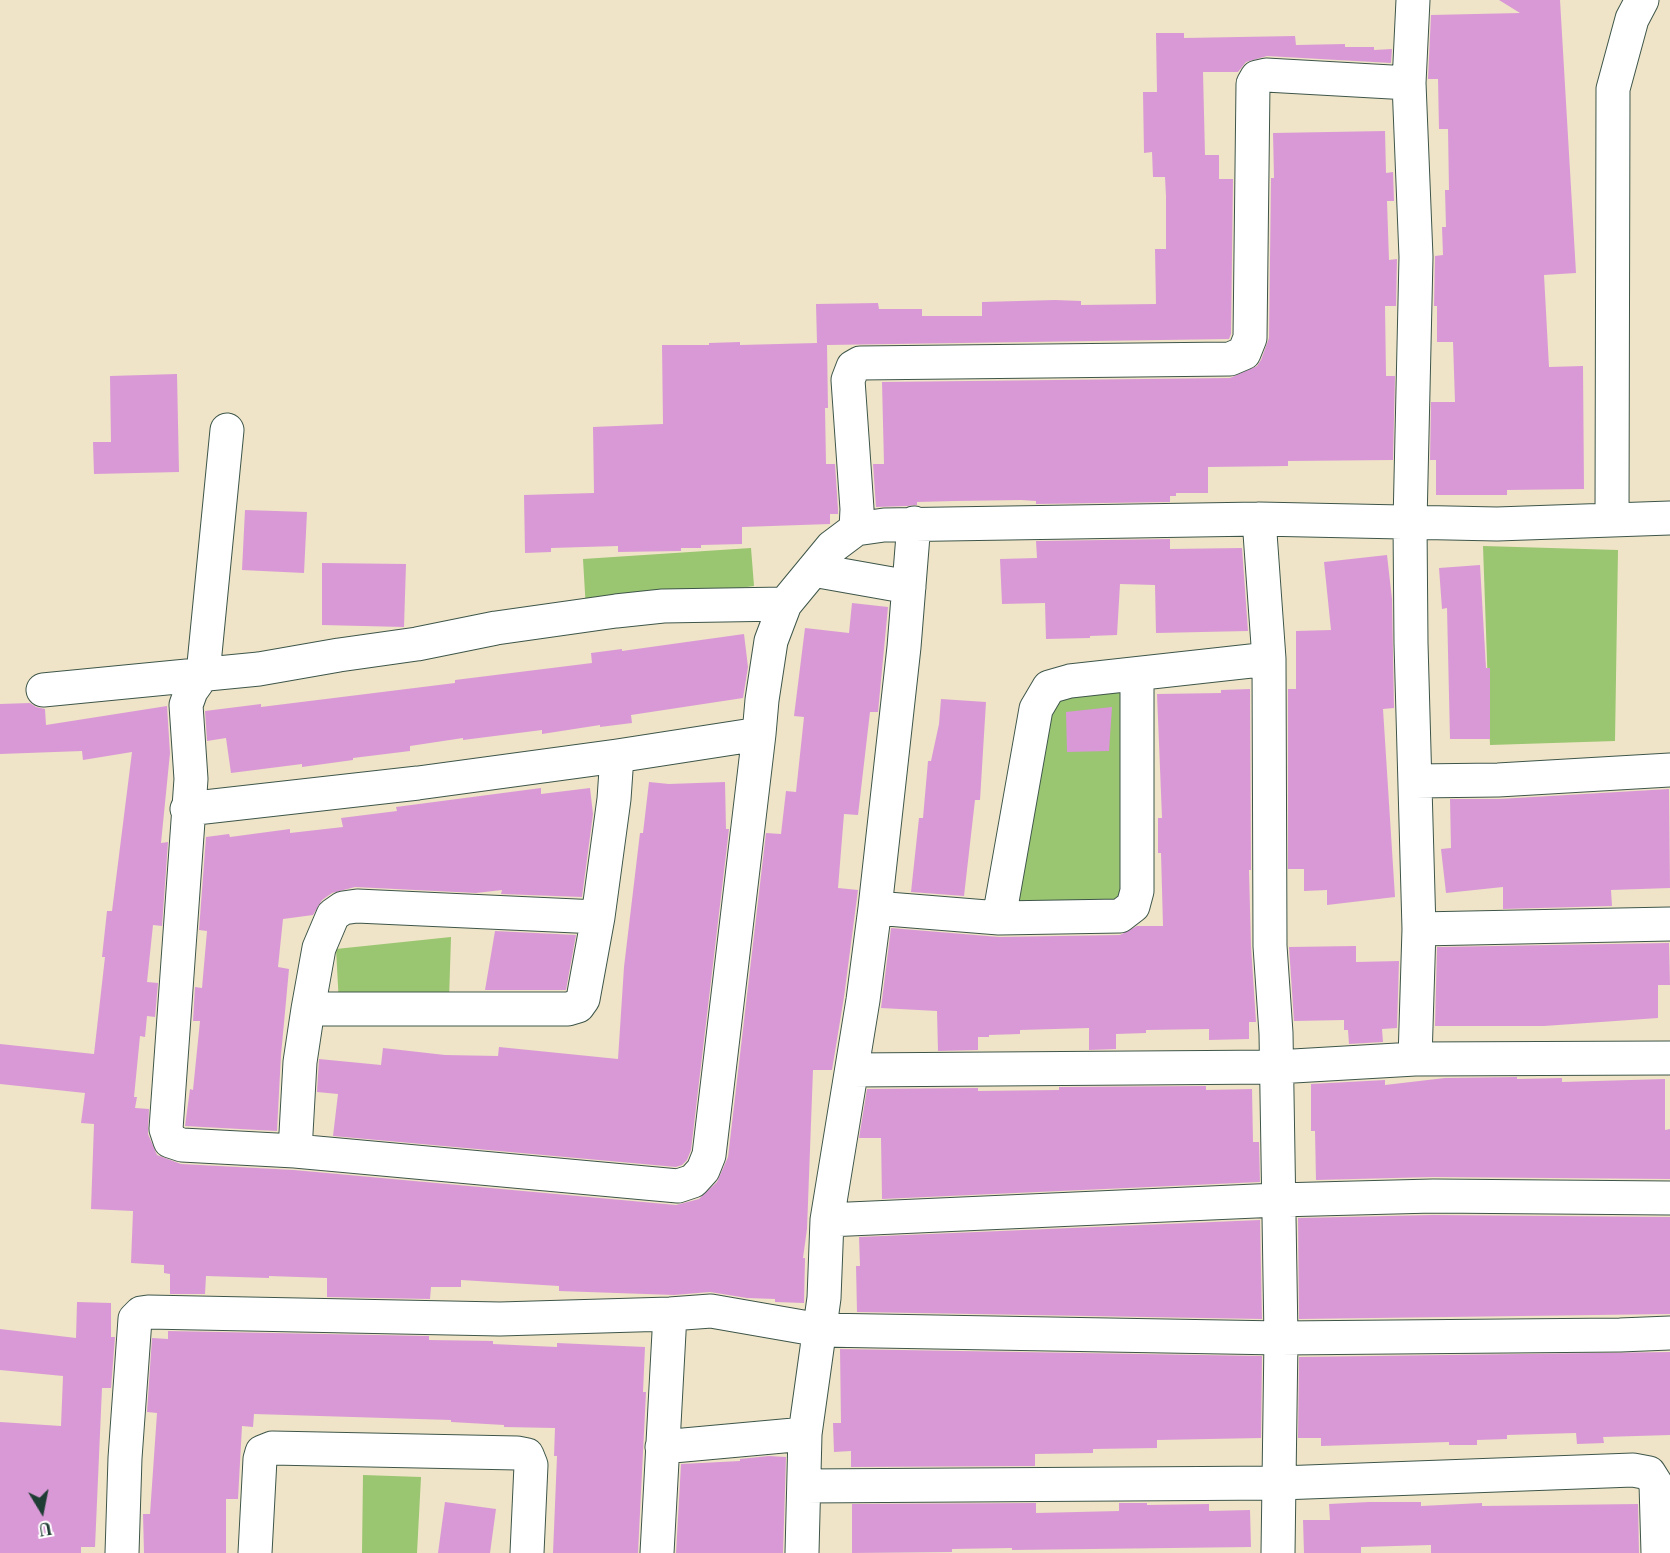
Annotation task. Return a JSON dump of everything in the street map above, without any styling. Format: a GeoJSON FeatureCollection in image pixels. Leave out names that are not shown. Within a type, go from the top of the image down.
{"type":"FeatureCollection","features":[{"type":"Feature","properties":{"kind":"street"},"geometry":{"type":"LineString","coordinates":[[1413,0],[1409,83],[1416,257],[1410,523],[1419,929],[1415,1059]]}},
{"type":"Feature","properties":{"kind":"street"},"geometry":{"type":"LineString","coordinates":[[1612,519],[1613,88],[1632,19],[1642,0]]}},
{"type":"Feature","properties":{"kind":"street"},"geometry":{"type":"LineString","coordinates":[[856,529],[857,509],[848,380],[853,367],[860,363],[1230,358],[1244,353],[1250,338],[1253,84],[1257,77],[1266,75],[1409,83]]}},
{"type":"Feature","properties":{"kind":"street"},"geometry":{"type":"LineString","coordinates":[[227,430],[203,674],[191,691],[186,705],[191,779],[166,1129],[170,1141],[182,1145],[295,1151],[678,1186],[693,1180],[703,1170],[709,1155],[762,700],[771,641],[785,603],[832,547],[856,529],[914,523],[1259,519],[1497,524],[1670,518]]}},
{"type":"Feature","properties":{"kind":"street"},"geometry":{"type":"LineString","coordinates":[[1259,519],[1269,659],[1270,946],[1276,1068],[1281,1338],[1278,1553]]}},
{"type":"Feature","properties":{"kind":"street"},"geometry":{"type":"LineString","coordinates":[[802,1553],[805,1434],[820,1330],[827,1220],[852,1070],[875,908],[904,647],[914,523]]}},
{"type":"Feature","properties":{"kind":"street"},"geometry":{"type":"LineString","coordinates":[[813,570],[909,587]]}},
{"type":"Feature","properties":{"kind":"street"},"geometry":{"type":"LineString","coordinates":[[43,690],[259,669],[417,644],[496,628],[616,611],[663,606],[785,603]]}},
{"type":"Feature","properties":{"kind":"street"},"geometry":{"type":"LineString","coordinates":[[999,918],[1036,709],[1049,687],[1070,681],[1269,659]]}},
{"type":"Feature","properties":{"kind":"street"},"geometry":{"type":"LineString","coordinates":[[875,908],[999,918],[1120,916],[1133,906],[1137,891],[1137,674]]}},
{"type":"Feature","properties":{"kind":"street"},"geometry":{"type":"LineString","coordinates":[[188,809],[418,783],[759,734]]}},
{"type":"Feature","properties":{"kind":"street"},"geometry":{"type":"LineString","coordinates":[[308,1009],[568,1009],[578,1006],[583,999],[598,917],[614,800],[617,756]]}},
{"type":"Feature","properties":{"kind":"street"},"geometry":{"type":"LineString","coordinates":[[1414,781],[1498,780],[1670,770]]}},
{"type":"Feature","properties":{"kind":"street"},"geometry":{"type":"LineString","coordinates":[[295,1151],[300,1062],[308,1009],[319,948],[333,915],[343,908],[357,906],[598,917]]}},
{"type":"Feature","properties":{"kind":"street"},"geometry":{"type":"LineString","coordinates":[[1419,929],[1670,924]]}},
{"type":"Feature","properties":{"kind":"street"},"geometry":{"type":"LineString","coordinates":[[852,1070],[1276,1068],[1415,1059],[1670,1058]]}},
{"type":"Feature","properties":{"kind":"street"},"geometry":{"type":"LineString","coordinates":[[827,1220],[1278,1200],[1433,1196],[1670,1198]]}},
{"type":"Feature","properties":{"kind":"street"},"geometry":{"type":"LineString","coordinates":[[122,1553],[130,1377],[135,1319],[141,1313],[500,1319],[711,1311],[820,1330],[1281,1338],[1670,1333]]}},
{"type":"Feature","properties":{"kind":"street"},"geometry":{"type":"LineString","coordinates":[[657,1553],[670,1314]]}},
{"type":"Feature","properties":{"kind":"street"},"geometry":{"type":"LineString","coordinates":[[662,1447],[805,1434]]}},
{"type":"Feature","properties":{"kind":"street"},"geometry":{"type":"LineString","coordinates":[[255,1553],[260,1460],[262,1452],[272,1448],[527,1455],[531,1465],[527,1553]]}},
{"type":"Feature","properties":{"kind":"street"},"geometry":{"type":"LineString","coordinates":[[805,1486],[1280,1483],[1633,1470],[1649,1473],[1656,1484],[1658,1553]]}},
{"type":"Feature","properties":{"kind":"green space"},"geometry":{"type":"Polygon","coordinates":[[[1483,546],[1618,550],[1615,741],[1490,745],[1483,546]]]}},
{"type":"Feature","properties":{"kind":"green space"},"geometry":{"type":"Polygon","coordinates":[[[751,548],[754,586],[586,610],[583,559],[751,548]]]}},
{"type":"Feature","properties":{"kind":"green space"},"geometry":{"type":"Polygon","coordinates":[[[1131,690],[1135,900],[1009,912],[1055,697],[1131,690]]]}},
{"type":"Feature","properties":{"kind":"green space"},"geometry":{"type":"Polygon","coordinates":[[[451,937],[449,1000],[339,1004],[336,949],[451,937]]]}},
{"type":"Feature","properties":{"kind":"green space"},"geometry":{"type":"Polygon","coordinates":[[[363,1475],[421,1477],[417,1553],[362,1553],[363,1475]]]}},
{"type":"Feature","properties":{"kind":"building"},"geometry":{"type":"Polygon","coordinates":[[[1499,0],[1560,0],[1576,273],[1544,275],[1549,367],[1583,366],[1584,489],[1507,490],[1507,495],[1436,495],[1436,460],[1430,460],[1431,402],[1455,402],[1453,342],[1437,342],[1437,306],[1434,306],[1435,256],[1443,255],[1442,227],[1446,227],[1445,190],[1449,190],[1448,129],[1439,129],[1438,79],[1428,79],[1431,15],[1520,13],[1499,0]]]}},
{"type":"Feature","properties":{"kind":"building"},"geometry":{"type":"Polygon","coordinates":[[[1156,33],[1184,33],[1184,38],[1295,36],[1296,45],[1345,44],[1345,47],[1392,49],[1391,63],[1267,56],[1246,62],[1238,72],[1203,72],[1205,155],[1219,155],[1219,179],[1233,179],[1231,334],[1229,339],[827,345],[826,464],[835,464],[838,509],[838,514],[830,514],[830,524],[742,527],[742,544],[701,545],[701,548],[681,548],[681,551],[618,552],[618,546],[551,548],[551,552],[525,553],[524,495],[594,493],[593,427],[663,424],[662,345],[709,345],[709,343],[740,342],[740,345],[817,343],[816,304],[878,303],[879,309],[922,309],[922,316],[982,316],[982,302],[1055,300],[1081,301],[1081,305],[1156,304],[1155,249],[1166,249],[1165,177],[1153,177],[1152,152],[1144,153],[1143,92],[1157,92],[1156,33]]]}},
{"type":"Feature","properties":{"kind":"building"},"geometry":{"type":"Polygon","coordinates":[[[1385,131],[1386,173],[1393,172],[1394,201],[1387,201],[1389,260],[1397,259],[1396,306],[1385,306],[1386,376],[1395,376],[1393,460],[1288,461],[1288,466],[1208,467],[1208,493],[1176,493],[1176,496],[1170,496],[1170,502],[1036,504],[1036,501],[1021,500],[955,501],[917,502],[917,505],[876,507],[873,464],[884,464],[882,382],[1230,378],[1257,366],[1269,338],[1271,178],[1274,178],[1273,133],[1385,131]]]}},
{"type":"Feature","properties":{"kind":"building"},"geometry":{"type":"Polygon","coordinates":[[[177,374],[179,472],[94,474],[93,442],[111,442],[110,376],[177,374]]]}},
{"type":"Feature","properties":{"kind":"building"},"geometry":{"type":"Polygon","coordinates":[[[245,510],[307,512],[304,573],[242,570],[245,510]]]}},
{"type":"Feature","properties":{"kind":"building"},"geometry":{"type":"Polygon","coordinates":[[[1170,539],[1170,549],[1242,548],[1248,631],[1156,633],[1155,585],[1120,584],[1117,635],[1046,639],[1045,603],[1002,604],[1000,559],[1037,558],[1036,541],[1170,539]]]}},
{"type":"Feature","properties":{"kind":"building"},"geometry":{"type":"Polygon","coordinates":[[[1387,555],[1392,599],[1394,708],[1383,709],[1395,897],[1327,905],[1327,890],[1304,891],[1304,869],[1288,869],[1288,689],[1296,689],[1296,631],[1331,630],[1324,562],[1387,555]]]}},
{"type":"Feature","properties":{"kind":"building"},"geometry":{"type":"Polygon","coordinates":[[[322,563],[406,564],[404,627],[322,625],[322,563]]]}},
{"type":"Feature","properties":{"kind":"building"},"geometry":{"type":"Polygon","coordinates":[[[1480,565],[1486,668],[1490,668],[1490,739],[1450,739],[1447,608],[1442,609],[1439,568],[1480,565]]]}},
{"type":"Feature","properties":{"kind":"building"},"geometry":{"type":"Polygon","coordinates":[[[852,603],[888,607],[878,712],[870,712],[858,815],[844,814],[838,888],[858,890],[844,997],[832,1070],[813,1070],[807,1229],[803,1258],[805,1258],[804,1303],[775,1302],[775,1299],[747,1298],[710,1292],[674,1295],[559,1291],[559,1286],[461,1280],[461,1287],[431,1287],[430,1299],[327,1297],[327,1278],[269,1276],[269,1278],[206,1276],[205,1294],[170,1294],[170,1274],[164,1273],[164,1265],[131,1263],[133,1211],[91,1209],[94,1124],[81,1123],[85,1093],[0,1084],[0,1044],[94,1054],[105,957],[102,957],[107,911],[112,911],[132,752],[83,760],[82,751],[0,754],[0,704],[30,703],[45,709],[46,725],[167,706],[170,753],[161,843],[168,842],[162,926],[153,925],[147,982],[158,983],[155,1017],[147,1016],[145,1037],[140,1036],[134,1097],[137,1097],[135,1108],[149,1109],[148,1134],[157,1155],[181,1164],[294,1170],[676,1205],[699,1199],[717,1182],[728,1157],[766,833],[781,834],[786,791],[796,792],[804,717],[794,716],[805,628],[849,633],[852,603]]]}},
{"type":"Feature","properties":{"kind":"building"},"geometry":{"type":"Polygon","coordinates":[[[744,634],[748,667],[743,698],[631,715],[632,723],[600,727],[600,725],[542,734],[542,730],[463,740],[463,738],[410,746],[410,751],[353,758],[353,760],[231,773],[226,738],[207,741],[205,711],[261,704],[261,707],[455,683],[455,680],[592,663],[591,653],[622,649],[622,651],[744,634]]]}},
{"type":"Feature","properties":{"kind":"building"},"geometry":{"type":"Polygon","coordinates":[[[1250,689],[1251,870],[1249,870],[1256,1022],[1249,1022],[1249,1039],[1209,1040],[1209,1029],[1146,1030],[1146,1033],[1116,1034],[1116,1049],[1089,1050],[1089,1028],[1020,1030],[1020,1034],[978,1037],[978,1050],[938,1051],[937,1011],[881,1008],[891,928],[999,937],[1120,935],[1137,926],[1163,926],[1161,853],[1158,853],[1158,818],[1162,818],[1157,694],[1221,693],[1221,690],[1250,689]]]}},
{"type":"Feature","properties":{"kind":"building"},"geometry":{"type":"Polygon","coordinates":[[[941,699],[986,702],[980,800],[975,800],[964,896],[911,892],[919,818],[923,818],[928,761],[931,761],[939,724],[941,699]]]}},
{"type":"Feature","properties":{"kind":"building"},"geometry":{"type":"Polygon","coordinates":[[[1112,707],[1109,751],[1067,752],[1066,712],[1112,707]]]}},
{"type":"Feature","properties":{"kind":"building"},"geometry":{"type":"Polygon","coordinates":[[[649,782],[669,784],[725,782],[726,829],[729,829],[691,1150],[687,1160],[676,1167],[333,1136],[338,1094],[317,1092],[319,1059],[381,1065],[383,1048],[445,1055],[498,1056],[499,1047],[618,1059],[624,967],[640,833],[643,833],[649,782]]]}},
{"type":"Feature","properties":{"kind":"building"},"geometry":{"type":"Polygon","coordinates":[[[541,788],[541,794],[590,788],[593,814],[582,897],[501,894],[502,890],[476,893],[355,887],[332,893],[322,900],[313,915],[283,919],[278,967],[289,969],[277,1131],[185,1126],[190,1089],[193,1090],[200,1021],[193,1021],[195,987],[202,988],[207,931],[199,930],[206,837],[229,834],[230,837],[290,829],[290,833],[343,827],[341,818],[397,811],[396,807],[541,788]]]}},
{"type":"Feature","properties":{"kind":"building"},"geometry":{"type":"Polygon","coordinates":[[[1669,789],[1670,888],[1611,890],[1612,906],[1503,909],[1503,887],[1446,893],[1441,849],[1451,848],[1450,799],[1499,799],[1669,789]]]}},
{"type":"Feature","properties":{"kind":"building"},"geometry":{"type":"Polygon","coordinates":[[[495,931],[576,935],[566,990],[485,990],[495,931]]]}},
{"type":"Feature","properties":{"kind":"building"},"geometry":{"type":"Polygon","coordinates":[[[1669,943],[1670,985],[1658,985],[1658,1018],[1544,1026],[1435,1026],[1437,947],[1669,943]]]}},
{"type":"Feature","properties":{"kind":"building"},"geometry":{"type":"Polygon","coordinates":[[[1356,946],[1356,962],[1399,961],[1397,1028],[1382,1029],[1383,1042],[1349,1044],[1348,1030],[1344,1030],[1344,1020],[1294,1021],[1289,947],[1356,946]]]}},
{"type":"Feature","properties":{"kind":"building"},"geometry":{"type":"Polygon","coordinates":[[[1517,1077],[1517,1079],[1562,1078],[1562,1082],[1665,1079],[1665,1130],[1670,1129],[1670,1179],[1433,1177],[1316,1180],[1315,1131],[1311,1131],[1311,1084],[1385,1080],[1385,1085],[1445,1078],[1517,1077]]]}},
{"type":"Feature","properties":{"kind":"building"},"geometry":{"type":"Polygon","coordinates":[[[1206,1086],[1206,1090],[1252,1089],[1253,1142],[1259,1142],[1260,1182],[882,1199],[881,1138],[859,1138],[867,1089],[978,1088],[978,1091],[1059,1090],[1059,1087],[1206,1086]]]}},
{"type":"Feature","properties":{"kind":"building"},"geometry":{"type":"Polygon","coordinates":[[[1433,1215],[1670,1217],[1670,1314],[1299,1319],[1298,1218],[1433,1215]]]}},
{"type":"Feature","properties":{"kind":"building"},"geometry":{"type":"Polygon","coordinates":[[[1260,1220],[1262,1319],[857,1312],[856,1266],[860,1266],[859,1237],[1260,1220]]]}},
{"type":"Feature","properties":{"kind":"building"},"geometry":{"type":"Polygon","coordinates":[[[77,1302],[111,1303],[111,1337],[115,1337],[111,1388],[102,1388],[95,1547],[81,1547],[81,1553],[0,1553],[0,1422],[61,1426],[63,1376],[0,1370],[0,1329],[76,1338],[77,1302]]]}},
{"type":"Feature","properties":{"kind":"building"},"geometry":{"type":"Polygon","coordinates":[[[168,1331],[429,1336],[429,1340],[493,1341],[493,1344],[557,1347],[557,1343],[645,1347],[643,1392],[646,1392],[638,1553],[553,1553],[557,1456],[554,1456],[555,1428],[504,1427],[504,1425],[451,1422],[451,1420],[254,1414],[253,1427],[242,1426],[238,1499],[226,1499],[226,1553],[144,1553],[143,1514],[150,1514],[157,1413],[147,1412],[152,1338],[168,1339],[168,1331]]]}},
{"type":"Feature","properties":{"kind":"building"},"geometry":{"type":"Polygon","coordinates":[[[840,1349],[1262,1356],[1261,1438],[1157,1440],[1157,1448],[1093,1449],[1093,1453],[1035,1454],[1035,1466],[851,1467],[851,1451],[834,1452],[833,1423],[841,1423],[840,1349]]]}},
{"type":"Feature","properties":{"kind":"building"},"geometry":{"type":"Polygon","coordinates":[[[1670,1352],[1670,1435],[1603,1437],[1604,1443],[1577,1444],[1576,1433],[1507,1435],[1507,1439],[1477,1440],[1477,1445],[1449,1445],[1449,1442],[1321,1446],[1321,1438],[1298,1438],[1299,1357],[1670,1352]]]}},
{"type":"Feature","properties":{"kind":"building"},"geometry":{"type":"Polygon","coordinates":[[[786,1457],[783,1553],[676,1553],[681,1464],[740,1461],[740,1459],[786,1457]]]}},
{"type":"Feature","properties":{"kind":"building"},"geometry":{"type":"Polygon","coordinates":[[[445,1502],[496,1509],[490,1553],[438,1553],[445,1502]]]}},
{"type":"Feature","properties":{"kind":"building"},"geometry":{"type":"Polygon","coordinates":[[[1421,1502],[1421,1506],[1482,1503],[1482,1506],[1638,1504],[1639,1553],[1431,1553],[1431,1545],[1361,1547],[1361,1553],[1304,1553],[1303,1520],[1330,1520],[1329,1504],[1421,1502]]]}},
{"type":"Feature","properties":{"kind":"building"},"geometry":{"type":"Polygon","coordinates":[[[1036,1503],[1036,1513],[1119,1511],[1119,1503],[1209,1504],[1209,1511],[1250,1510],[1251,1547],[1012,1550],[1012,1548],[952,1549],[952,1552],[852,1553],[852,1504],[1036,1503]]]}}]}
